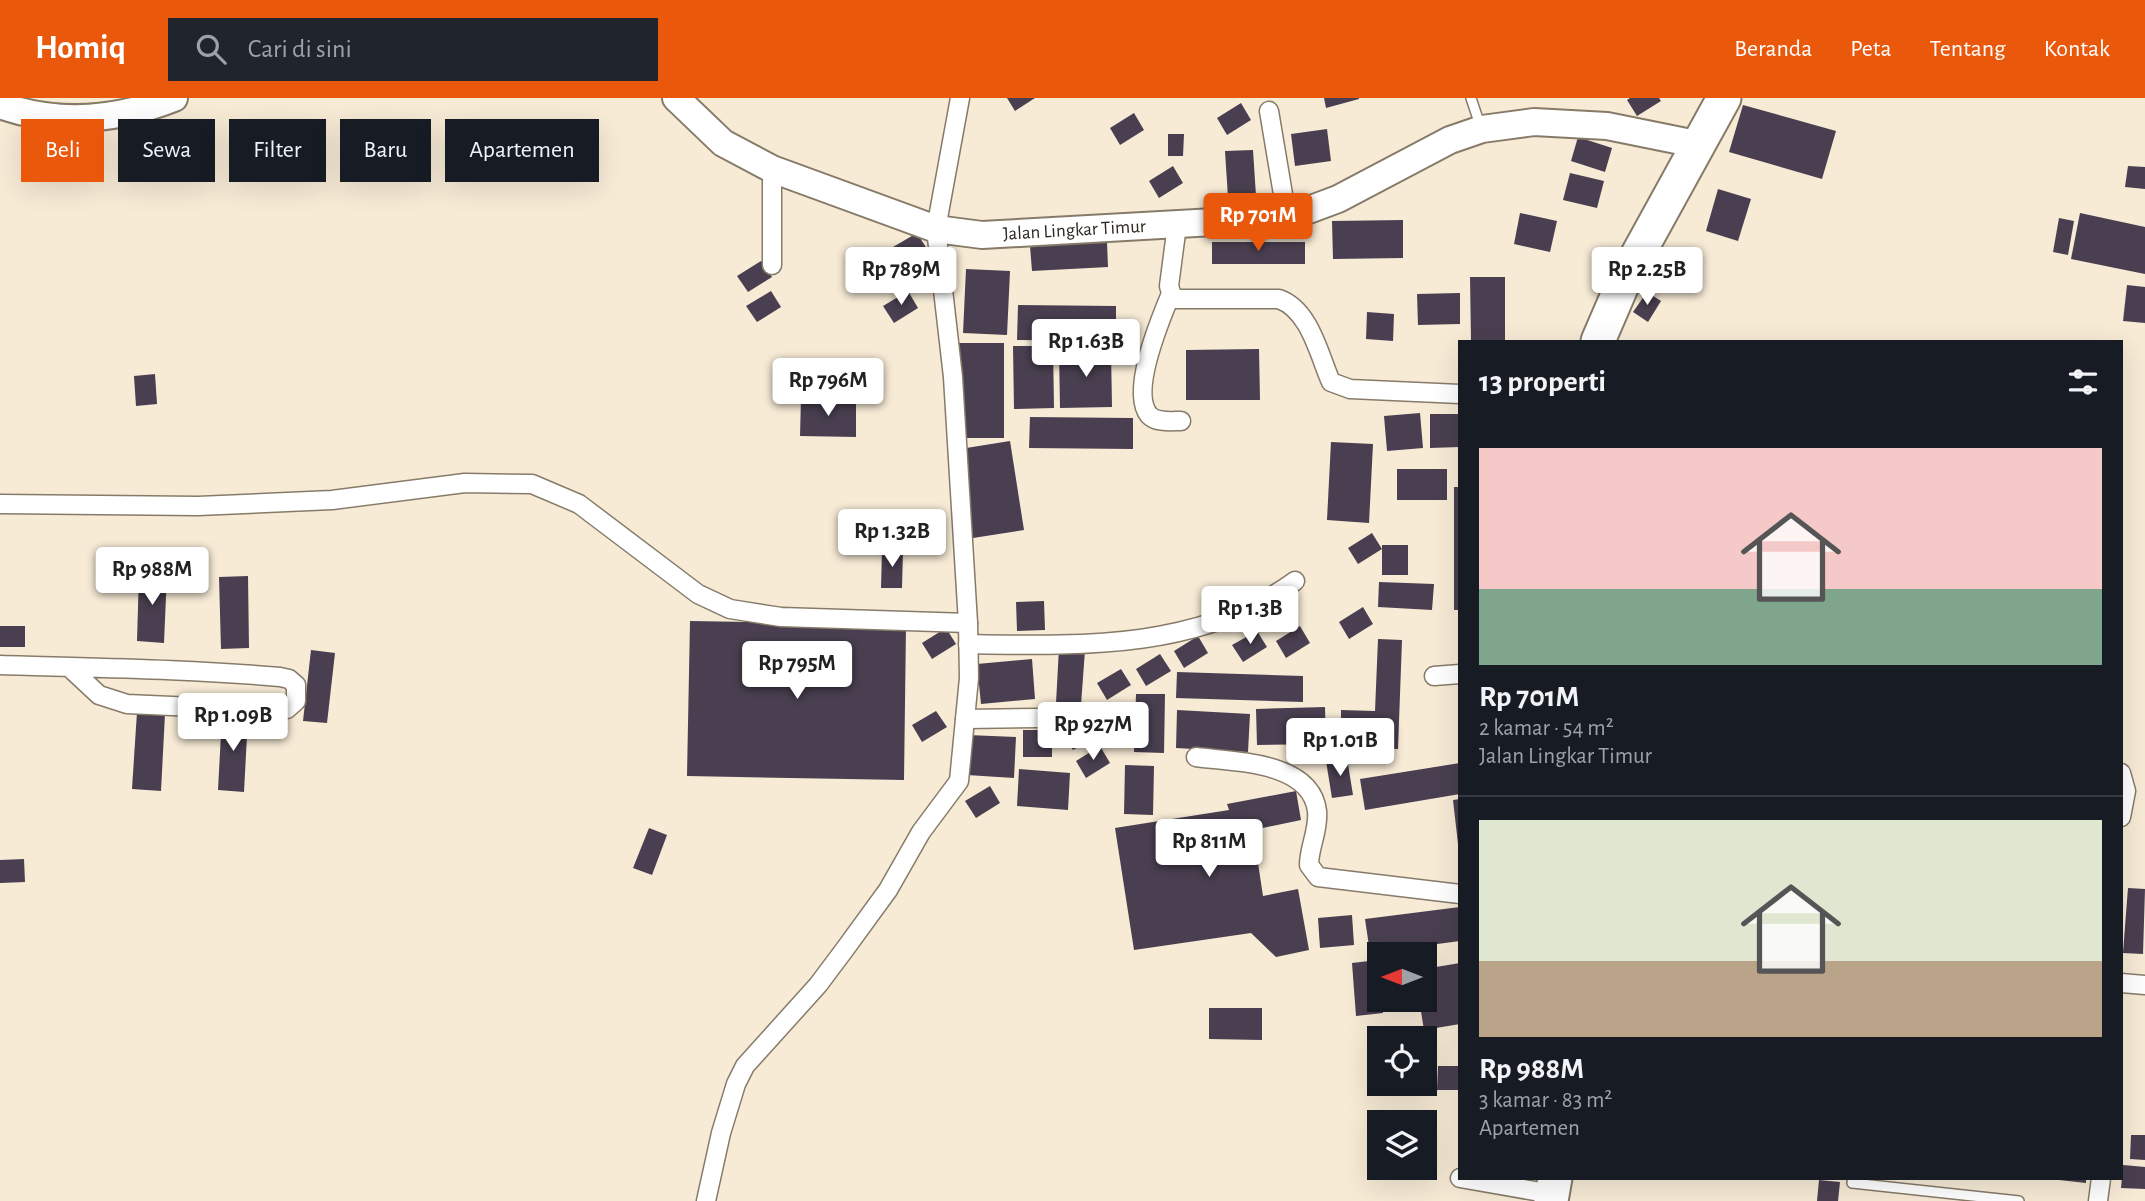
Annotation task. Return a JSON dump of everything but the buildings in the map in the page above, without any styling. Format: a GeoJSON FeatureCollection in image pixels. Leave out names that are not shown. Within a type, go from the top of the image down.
{"type":"FeatureCollection","features":[{"type":"Feature","properties":{"kind":"highway"},"geometry":{"type":"LineString","coordinates":[[1598,340],[1626,276],[1696,144],[1724,98]]}},
{"type":"Feature","properties":{"kind":"main road"},"geometry":{"type":"LineString","coordinates":[[0,104],[41,117],[67,118],[113,116],[145,109],[174,98]]}},
{"type":"Feature","properties":{"kind":"main road","name":"Jalan Lingkar Timur"},"geometry":{"type":"LineString","coordinates":[[676,98],[723,143],[772,169],[936,229],[982,235],[1286,218],[1338,199],[1450,140],[1482,129],[1534,122],[1565,122],[1607,127],[1696,144]]}},
{"type":"Feature","properties":{"kind":"street"},"geometry":{"type":"LineString","coordinates":[[706,1201],[721,1133],[744,1066],[839,958],[888,890],[921,832],[958,781],[965,719],[968,623],[953,377],[936,229],[960,98]]}},
{"type":"Feature","properties":{"kind":"street"},"geometry":{"type":"LineString","coordinates":[[1269,111],[1286,218]]}},
{"type":"Feature","properties":{"kind":"street"},"geometry":{"type":"LineString","coordinates":[[772,169],[772,265]]}},
{"type":"Feature","properties":{"kind":"street"},"geometry":{"type":"LineString","coordinates":[[1177,225],[1170,296],[1151,344],[1145,376],[1145,405],[1150,415],[1158,420],[1181,421]]}},
{"type":"Feature","properties":{"kind":"street"},"geometry":{"type":"LineString","coordinates":[[1170,296],[1177,301],[1269,298],[1286,302],[1307,325],[1331,382],[1350,389],[1458,394]]}},
{"type":"Feature","properties":{"kind":"street"},"geometry":{"type":"LineString","coordinates":[[0,504],[198,506],[332,500],[465,483],[532,484],[579,504],[698,594],[730,609],[782,617],[968,623]]}},
{"type":"Feature","properties":{"kind":"street"},"geometry":{"type":"LineString","coordinates":[[968,645],[1121,643],[1172,634],[1259,606],[1295,581]]}},
{"type":"Feature","properties":{"kind":"street"},"geometry":{"type":"LineString","coordinates":[[0,665],[69,667],[280,677],[292,681],[297,696],[293,705],[281,710],[127,705],[99,695],[69,667]]}},
{"type":"Feature","properties":{"kind":"street"},"geometry":{"type":"LineString","coordinates":[[1434,676],[1458,674]]}},
{"type":"Feature","properties":{"kind":"street"},"geometry":{"type":"LineString","coordinates":[[965,719],[1122,717]]}},
{"type":"Feature","properties":{"kind":"street"},"geometry":{"type":"LineString","coordinates":[[1196,757],[1263,767],[1290,775],[1303,784],[1317,810],[1309,865],[1318,877],[1458,894]]}},
{"type":"Feature","properties":{"kind":"street"},"geometry":{"type":"LineString","coordinates":[[2123,780],[2126,791],[2123,807]]}},
{"type":"Feature","properties":{"kind":"street"},"geometry":{"type":"LineString","coordinates":[[2123,983],[2145,985]]}},
{"type":"Feature","properties":{"kind":"street"},"geometry":{"type":"LineString","coordinates":[[1474,1180],[1553,1191]]}},
{"type":"Feature","properties":{"kind":"street"},"geometry":{"type":"LineString","coordinates":[[2098,1201],[2101,1180]]}},
{"type":"Feature","properties":{"kind":"lane"},"geometry":{"type":"LineString","coordinates":[[1471,98],[1482,129]]}},
{"type":"Feature","properties":{"kind":"lane"},"geometry":{"type":"LineString","coordinates":[[1853,1180],[1852,1183],[2019,1201]]}}]}
